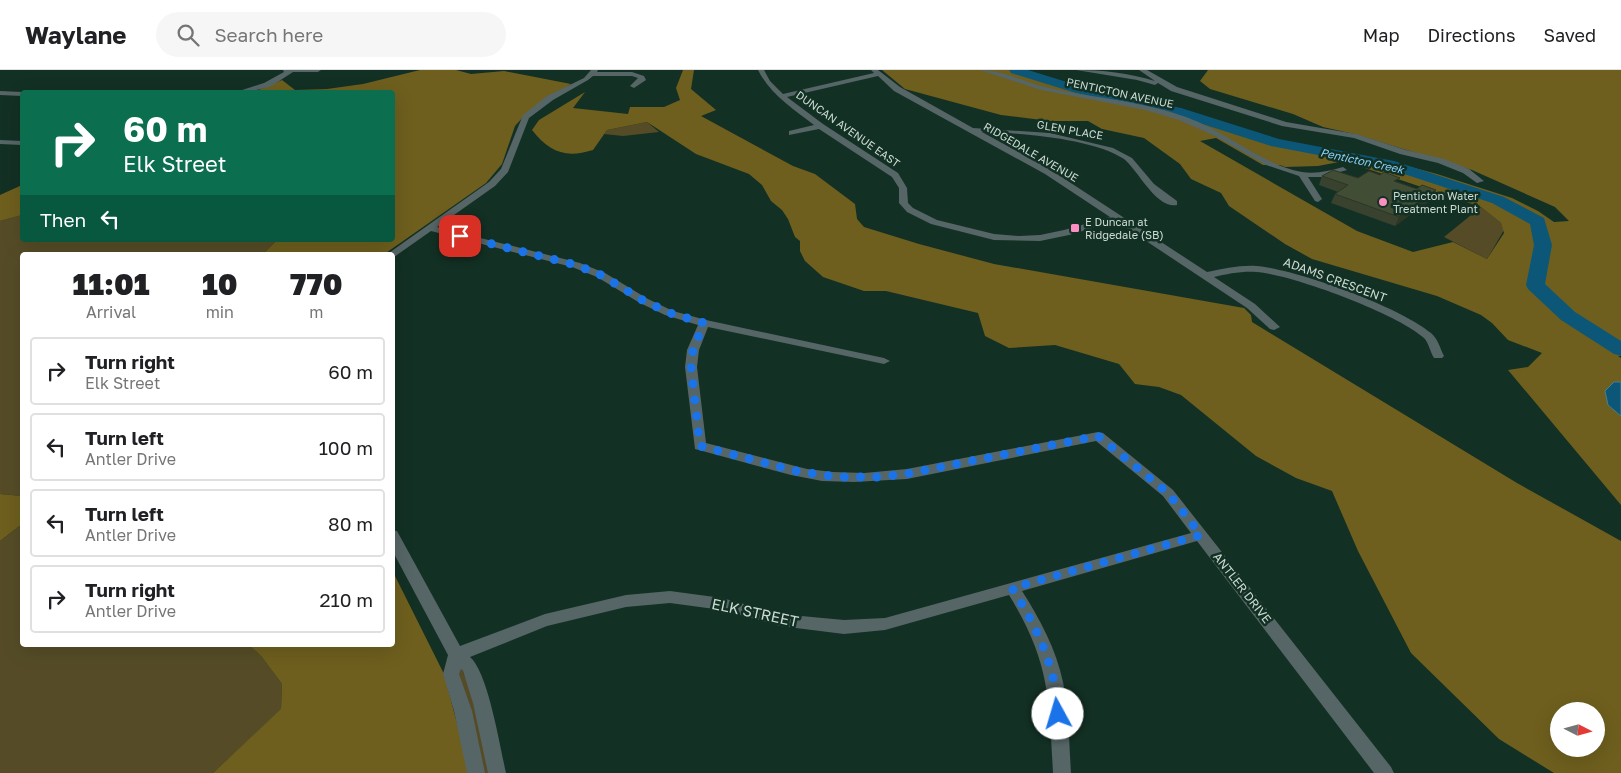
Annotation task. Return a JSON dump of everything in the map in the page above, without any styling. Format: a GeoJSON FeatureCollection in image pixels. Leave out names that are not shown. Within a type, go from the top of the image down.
{"type":"FeatureCollection","features":[{"type":"Feature","properties":{"kind":"street"},"geometry":{"type":"LineString","coordinates":[[283,70],[318,70]]}},
{"type":"Feature","properties":{"kind":"street"},"geometry":{"type":"LineString","coordinates":[[247,90],[266,85],[292,70]]}},
{"type":"Feature","properties":{"kind":"street","name":"DUNCAN AVENUE EAST"},"geometry":{"type":"LineString","coordinates":[[761,70],[768,84],[782,96],[821,126],[895,175],[903,188],[906,206],[934,222],[994,237],[1019,239],[1066,234],[1116,218]]}},
{"type":"Feature","properties":{"kind":"street","name":"PENTICTON AVENUE"},"geometry":{"type":"LineString","coordinates":[[983,70],[1048,90],[1126,104],[1180,118],[1213,131],[1273,166],[1303,176]]}},
{"type":"Feature","properties":{"kind":"street"},"geometry":{"type":"LineString","coordinates":[[1079,70],[1138,78],[1264,118],[1345,134],[1441,161],[1466,171],[1480,182]]}},
{"type":"Feature","properties":{"kind":"street"},"geometry":{"type":"LineString","coordinates":[[395,252],[492,184],[505,170],[518,134],[526,122],[569,89],[594,72],[632,74],[642,77],[641,82],[634,86]]}},
{"type":"Feature","properties":{"kind":"street"},"geometry":{"type":"LineString","coordinates":[[782,96],[876,72]]}},
{"type":"Feature","properties":{"kind":"street","name":"RIDGEDALE AVENUE"},"geometry":{"type":"LineString","coordinates":[[876,72],[897,89],[1048,172],[1251,306],[1274,327]]}},
{"type":"Feature","properties":{"kind":"street"},"geometry":{"type":"LineString","coordinates":[[1150,72],[1174,89]]}},
{"type":"Feature","properties":{"kind":"street"},"geometry":{"type":"LineString","coordinates":[[0,93],[20,94]]}},
{"type":"Feature","properties":{"kind":"street"},"geometry":{"type":"LineString","coordinates":[[792,132],[821,126]]}},
{"type":"Feature","properties":{"kind":"street","name":"GLEN PLACE"},"geometry":{"type":"LineString","coordinates":[[970,130],[999,130],[1075,140],[1103,146],[1125,156],[1136,166],[1155,190],[1174,203]]}},
{"type":"Feature","properties":{"kind":"street"},"geometry":{"type":"LineString","coordinates":[[0,142],[20,143]]}},
{"type":"Feature","properties":{"kind":"street"},"geometry":{"type":"LineString","coordinates":[[1318,199],[1303,176],[1331,174],[1343,170]]}},
{"type":"Feature","properties":{"kind":"street"},"geometry":{"type":"LineString","coordinates":[[429,228],[576,265],[601,275],[644,301],[670,313],[704,323],[884,360]]}},
{"type":"Feature","properties":{"kind":"street","name":"ADAMS CRESCENT"},"geometry":{"type":"LineString","coordinates":[[1204,276],[1218,272],[1256,269],[1275,271],[1404,320],[1430,338],[1438,356]]}},
{"type":"Feature","properties":{"kind":"street","name":"ANTLER DRIVE"},"geometry":{"type":"LineString","coordinates":[[704,323],[693,350],[691,367],[700,446],[796,471],[850,478],[906,474],[1098,436],[1168,493],[1385,773]]}},
{"type":"Feature","properties":{"kind":"street","name":"ELK STREET"},"geometry":{"type":"LineString","coordinates":[[456,655],[545,620],[626,601],[670,597],[722,604],[780,620],[844,627],[885,624],[1201,535]]}},
{"type":"Feature","properties":{"kind":"street"},"geometry":{"type":"LineString","coordinates":[[395,541],[456,655],[470,667],[497,773]]}},
{"type":"Feature","properties":{"kind":"street"},"geometry":{"type":"LineString","coordinates":[[1012,588],[1040,636],[1051,665],[1058,697],[1062,773]]}},
{"type":"Feature","properties":{"kind":"street"},"geometry":{"type":"LineString","coordinates":[[456,655],[451,674],[463,710],[476,773]]}},
{"type":"Feature","properties":{"kind":"shaded area"},"geometry":{"type":"Polygon","coordinates":[[[420,70],[456,70],[471,74],[504,71],[571,84],[524,116],[515,126],[502,164],[486,183],[387,252],[264,252],[275,242],[395,242],[395,90],[295,90],[327,89],[363,84],[420,70]]]}},
{"type":"Feature","properties":{"kind":"shaded area"},"geometry":{"type":"Polygon","coordinates":[[[683,70],[694,70],[691,89],[716,110],[701,116],[793,166],[815,174],[855,204],[857,219],[864,227],[994,264],[1244,308],[1251,315],[1252,322],[1517,483],[1621,541],[1621,773],[1554,773],[1499,739],[1411,653],[1358,551],[1332,491],[1296,478],[1256,456],[1181,395],[1159,387],[1135,384],[1119,364],[1055,345],[1009,348],[985,336],[978,313],[886,291],[864,291],[823,277],[805,261],[800,251],[800,241],[795,237],[788,219],[782,210],[771,201],[762,185],[749,174],[696,154],[647,122],[607,130],[593,150],[574,154],[551,148],[532,130],[539,120],[585,92],[573,108],[628,114],[630,107],[664,107],[680,100],[676,88],[683,70]]]}},
{"type":"Feature","properties":{"kind":"shaded area"},"geometry":{"type":"Polygon","coordinates":[[[882,70],[1021,70],[1060,81],[1124,93],[1288,143],[1385,160],[1437,174],[1512,198],[1538,211],[1554,222],[1569,221],[1555,207],[1472,170],[1354,134],[1323,127],[1293,114],[1210,89],[1200,81],[1208,70],[1621,70],[1621,356],[1618,356],[1621,358],[1621,382],[1618,383],[1608,405],[1621,416],[1621,505],[1508,370],[1528,367],[1542,353],[1508,340],[1492,323],[1481,315],[1437,296],[1312,259],[1285,244],[1229,206],[1221,193],[1191,179],[1180,164],[1144,138],[1102,129],[1088,121],[1050,121],[1001,115],[905,89],[882,70]],[[1216,138],[1200,141],[1357,231],[1413,252],[1453,242],[1487,259],[1504,233],[1501,223],[1481,207],[1353,164],[1339,162],[1318,166],[1285,167],[1280,165],[1263,165],[1216,138]]]}},
{"type":"Feature","properties":{"kind":"shaded area"},"geometry":{"type":"Polygon","coordinates":[[[282,80],[295,90],[259,90],[282,80]]]}},
{"type":"Feature","properties":{"kind":"shaded area"},"geometry":{"type":"Polygon","coordinates":[[[647,122],[659,132],[623,136],[604,134],[607,130],[647,122]]]}},
{"type":"Feature","properties":{"kind":"shaded area"},"geometry":{"type":"Polygon","coordinates":[[[20,186],[20,216],[0,221],[0,195],[20,186]]]}},
{"type":"Feature","properties":{"kind":"shaded area"},"geometry":{"type":"Polygon","coordinates":[[[1481,207],[1501,223],[1504,230],[1487,259],[1444,237],[1481,207]]]}},
{"type":"Feature","properties":{"kind":"shaded area"},"geometry":{"type":"Polygon","coordinates":[[[20,216],[20,242],[275,242],[264,252],[20,252],[20,496],[0,494],[0,221],[20,216]]]}},
{"type":"Feature","properties":{"kind":"shaded area"},"geometry":{"type":"Polygon","coordinates":[[[0,494],[20,496],[20,526],[0,541],[0,494]]]}},
{"type":"Feature","properties":{"kind":"shaded area"},"geometry":{"type":"Polygon","coordinates":[[[20,526],[20,647],[251,647],[261,656],[282,684],[281,710],[213,773],[0,773],[0,541],[20,526]]]}},
{"type":"Feature","properties":{"kind":"shaded area"},"geometry":{"type":"Polygon","coordinates":[[[395,576],[444,674],[470,773],[213,773],[281,709],[282,684],[261,656],[251,647],[395,647],[395,576]]]}},
{"type":"Feature","properties":{"kind":"shaded area"},"geometry":{"type":"Polygon","coordinates":[[[462,669],[476,705],[491,773],[482,773],[457,671],[462,669]]]}},
{"type":"Feature","properties":{"kind":"water"},"geometry":{"type":"Polygon","coordinates":[[[1614,382],[1621,382],[1621,416],[1608,405],[1605,391],[1614,382]]]}},
{"type":"Feature","properties":{"kind":"building"},"geometry":{"type":"Polygon","coordinates":[[[1333,170],[1358,178],[1369,171],[1380,175],[1384,172],[1400,178],[1394,181],[1417,189],[1422,185],[1436,190],[1399,217],[1335,194],[1348,185],[1322,176],[1333,170]]]}},
{"type":"Feature","properties":{"kind":"waterway","name":"Penticton Creek"},"geometry":{"type":"LineString","coordinates":[[1015,70],[1081,90],[1176,111],[1276,143],[1389,164],[1498,200],[1538,222],[1543,245],[1535,285],[1568,316],[1621,350]]}},
{"type":"Feature","properties":{"kind":"place","name":"Penticton Water Treatment Plant"},"geometry":{"type":"Point","coordinates":[1383,202]}},
{"type":"Feature","properties":{"kind":"place","name":"E Duncan at Ridgedale (SB)"},"geometry":{"type":"Point","coordinates":[1075,228]}},
{"type":"Feature","properties":{"kind":"route"},"geometry":{"type":"LineString","coordinates":[[460,236],[576,265],[601,275],[644,301],[670,313],[704,323],[693,350],[691,367],[700,446],[796,471],[850,478],[906,474],[1098,436],[1168,493],[1201,535],[1012,588],[1040,636],[1051,665],[1058,697],[1058,714]]}}]}
